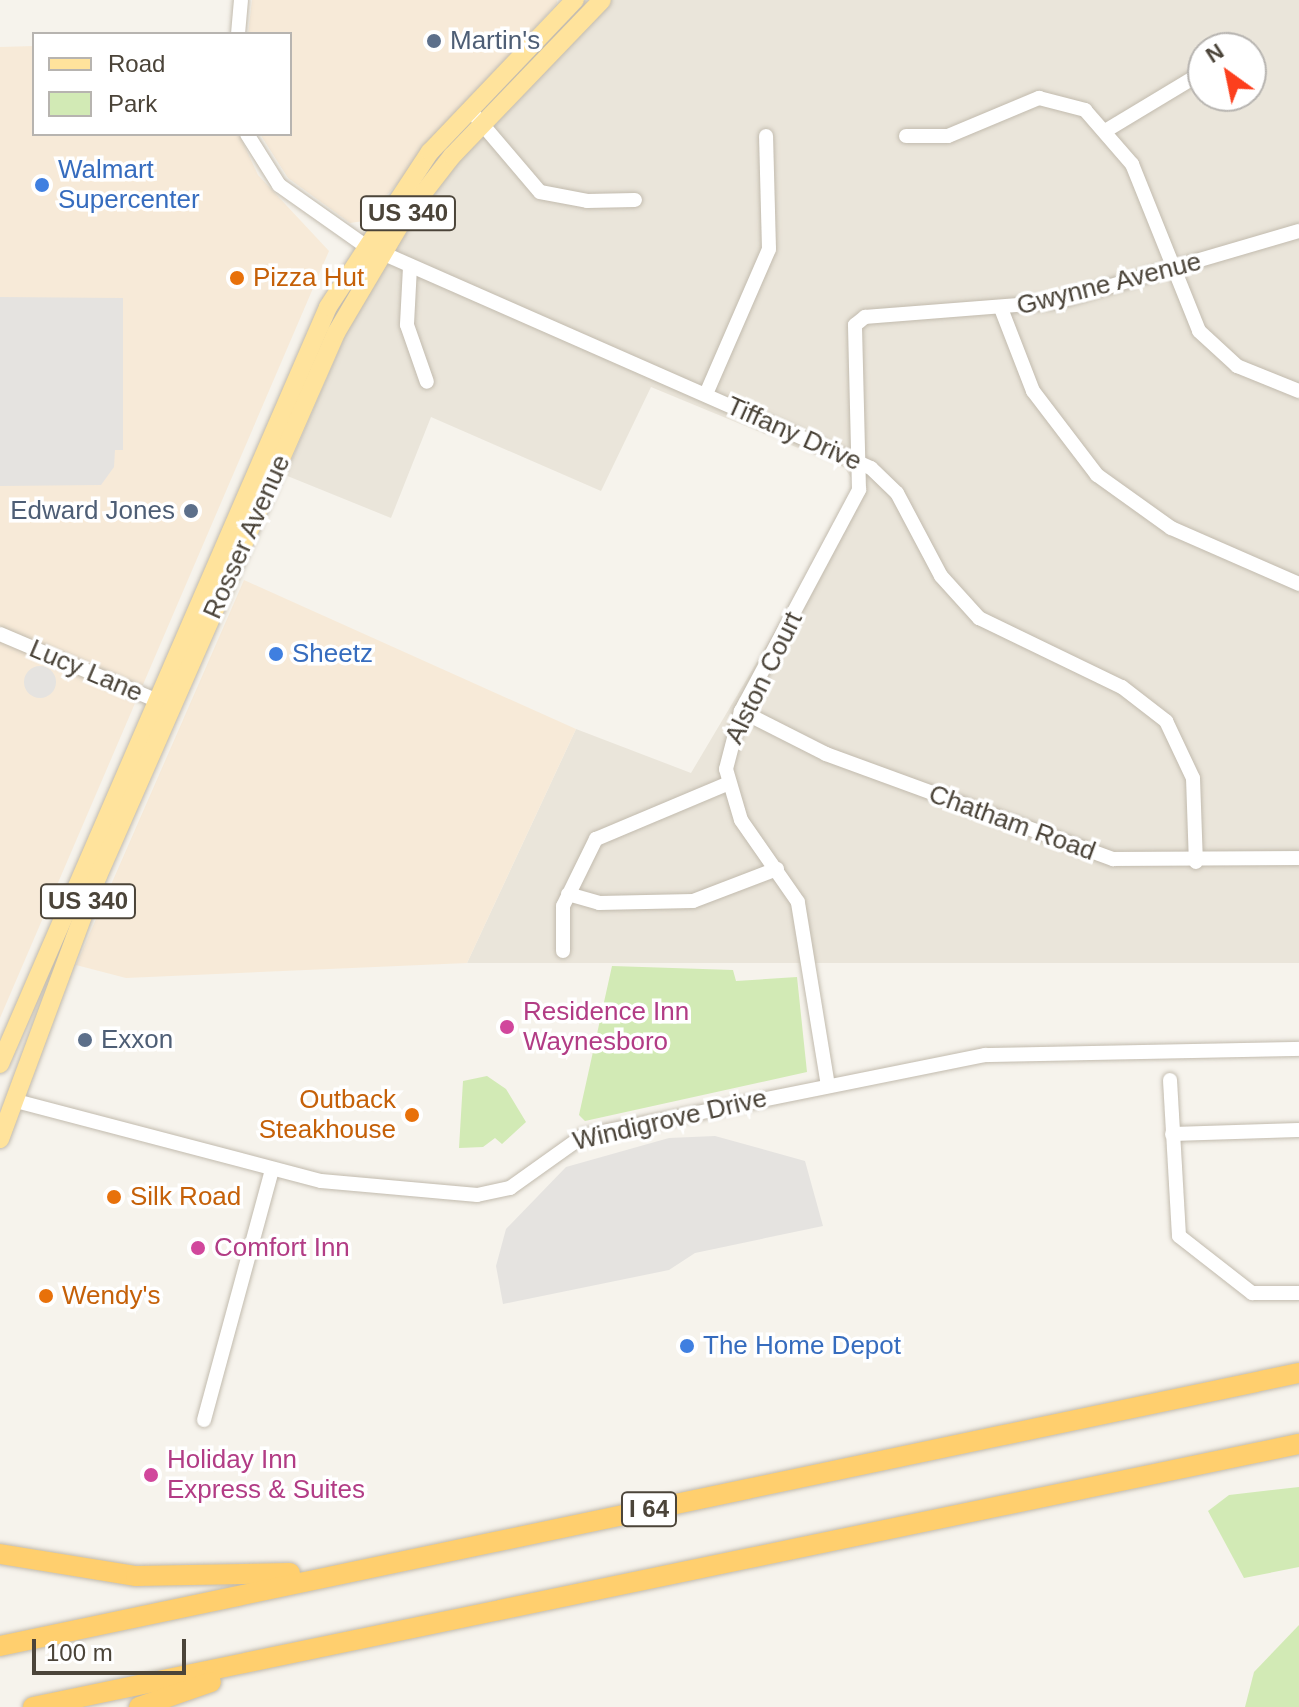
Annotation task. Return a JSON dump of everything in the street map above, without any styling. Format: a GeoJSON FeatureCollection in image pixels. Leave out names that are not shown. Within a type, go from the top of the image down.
{"type":"FeatureCollection","features":[{"type":"Feature","properties":{"kind":"highway","name":"I 64"},"geometry":{"type":"LineString","coordinates":[[0,1646],[1299,1373]]}},
{"type":"Feature","properties":{"kind":"highway"},"geometry":{"type":"LineString","coordinates":[[33,1707],[1299,1444]]}},
{"type":"Feature","properties":{"kind":"highway"},"geometry":{"type":"LineString","coordinates":[[0,1554],[161,1577],[270,1575],[402,1561]]}},
{"type":"Feature","properties":{"kind":"highway"},"geometry":{"type":"LineString","coordinates":[[139,1707],[374,1637]]}},
{"type":"Feature","properties":{"kind":"main road","name":"Rosser Avenue"},"geometry":{"type":"LineString","coordinates":[[0,1064],[372,249],[475,116],[575,0]]}},
{"type":"Feature","properties":{"kind":"main road","name":"Rosser Avenue"},"geometry":{"type":"LineString","coordinates":[[475,116],[602,0]]}},
{"type":"Feature","properties":{"kind":"main road","name":"Rosser Avenue"},"geometry":{"type":"LineString","coordinates":[[0,1139],[8,1098],[164,704]]}},
{"type":"Feature","properties":{"kind":"street"},"geometry":{"type":"LineString","coordinates":[[238,32],[241,0]]}},
{"type":"Feature","properties":{"kind":"street"},"geometry":{"type":"LineString","coordinates":[[1107,130],[1187,82]]}},
{"type":"Feature","properties":{"kind":"street"},"geometry":{"type":"LineString","coordinates":[[906,136],[948,136],[1039,98],[1079,107],[1107,130],[1140,182],[1170,272],[1199,331],[1218,351],[1254,376],[1299,391]]}},
{"type":"Feature","properties":{"kind":"street"},"geometry":{"type":"LineString","coordinates":[[475,116],[540,192],[568,200],[635,200]]}},
{"type":"Feature","properties":{"kind":"street","name":"Tiffany Drive"},"geometry":{"type":"LineString","coordinates":[[248,136],[279,185],[372,249],[857,459],[897,493],[941,576],[979,618],[1122,687],[1166,721],[1193,778],[1196,862]]}},
{"type":"Feature","properties":{"kind":"street"},"geometry":{"type":"LineString","coordinates":[[706,394],[769,249],[766,136]]}},
{"type":"Feature","properties":{"kind":"street","name":"Gwynne Avenue"},"geometry":{"type":"LineString","coordinates":[[916,315],[1002,311],[1170,272],[1299,231]]}},
{"type":"Feature","properties":{"kind":"street"},"geometry":{"type":"LineString","coordinates":[[410,267],[407,325],[427,382]]}},
{"type":"Feature","properties":{"kind":"street"},"geometry":{"type":"LineString","coordinates":[[1002,311],[1039,401],[1097,475],[1171,528],[1299,584]]}},
{"type":"Feature","properties":{"kind":"street","name":"Alston Court"},"geometry":{"type":"LineString","coordinates":[[828,1086],[802,916],[777,869],[741,820],[727,784],[727,753],[741,711],[850,514],[859,490],[851,332],[865,317],[916,315]]}},
{"type":"Feature","properties":{"kind":"street","name":"Lucy Lane"},"geometry":{"type":"LineString","coordinates":[[0,634],[164,704]]}},
{"type":"Feature","properties":{"kind":"street","name":"Chatham Road"},"geometry":{"type":"LineString","coordinates":[[741,711],[826,754],[1094,854],[1196,862],[1299,858]]}},
{"type":"Feature","properties":{"kind":"street"},"geometry":{"type":"LineString","coordinates":[[563,951],[568,894],[596,839],[727,784]]}},
{"type":"Feature","properties":{"kind":"street"},"geometry":{"type":"LineString","coordinates":[[568,894],[599,903],[693,901],[777,869]]}},
{"type":"Feature","properties":{"kind":"street","name":"Windigrove Drive"},"geometry":{"type":"LineString","coordinates":[[8,1098],[272,1169],[388,1192],[491,1194],[571,1139],[1005,1053],[1299,1049]]}},
{"type":"Feature","properties":{"kind":"street"},"geometry":{"type":"LineString","coordinates":[[1170,1080],[1179,1236],[1252,1293],[1299,1293]]}},
{"type":"Feature","properties":{"kind":"street"},"geometry":{"type":"LineString","coordinates":[[1172,1134],[1299,1130]]}},
{"type":"Feature","properties":{"kind":"street"},"geometry":{"type":"LineString","coordinates":[[204,1420],[272,1169]]}},
{"type":"Feature","properties":{"kind":"shaded area"},"geometry":{"type":"Polygon","coordinates":[[[252,0],[557,0],[364,221],[350,223],[288,178],[261,136],[292,136],[292,32],[248,32],[252,0]]]}},
{"type":"Feature","properties":{"kind":"shaded area"},"geometry":{"type":"Polygon","coordinates":[[[609,0],[1299,0],[1299,963],[467,963],[576,729],[691,773],[859,490],[844,467],[651,387],[601,491],[431,417],[391,518],[285,475],[381,253],[482,122],[609,0]]]}},
{"type":"Feature","properties":{"kind":"shaded area"},"geometry":{"type":"Polygon","coordinates":[[[32,46],[32,136],[240,136],[258,175],[329,251],[0,1018],[0,47],[32,46]]]}},
{"type":"Feature","properties":{"kind":"shaded area"},"geometry":{"type":"Polygon","coordinates":[[[0,297],[123,298],[123,450],[115,450],[114,467],[101,485],[0,486],[0,297]]]}},
{"type":"Feature","properties":{"kind":"shaded area"},"geometry":{"type":"Polygon","coordinates":[[[244,580],[576,729],[467,963],[126,978],[76,965],[244,580]]]}},
{"type":"Feature","properties":{"kind":"shaded area"},"geometry":{"type":"Polygon","coordinates":[[[40,666],[51,671],[56,682],[51,693],[40,698],[29,693],[24,682],[29,671],[40,666]]]}},
{"type":"Feature","properties":{"kind":"shaded area"},"geometry":{"type":"Polygon","coordinates":[[[715,1136],[805,1161],[823,1226],[695,1253],[669,1270],[503,1304],[496,1266],[506,1229],[566,1167],[669,1138],[715,1136]]]}},
{"type":"Feature","properties":{"kind":"green space"},"geometry":{"type":"Polygon","coordinates":[[[612,966],[733,970],[736,981],[797,977],[807,1072],[585,1121],[579,1115],[612,966]]]}},
{"type":"Feature","properties":{"kind":"green space"},"geometry":{"type":"Polygon","coordinates":[[[487,1076],[506,1089],[526,1122],[502,1144],[495,1138],[483,1147],[459,1148],[463,1081],[487,1076]]]}},
{"type":"Feature","properties":{"kind":"green space"},"geometry":{"type":"Polygon","coordinates":[[[1299,1487],[1299,1567],[1244,1578],[1208,1511],[1229,1495],[1299,1487]]]}},
{"type":"Feature","properties":{"kind":"green space"},"geometry":{"type":"Polygon","coordinates":[[[1299,1625],[1299,1707],[1245,1707],[1254,1672],[1299,1625]]]}},
{"type":"Feature","properties":{"kind":"place","name":"Martin's"},"geometry":{"type":"Point","coordinates":[434,41]}},
{"type":"Feature","properties":{"kind":"place","name":"Walmart Supercenter"},"geometry":{"type":"Point","coordinates":[42,185]}},
{"type":"Feature","properties":{"kind":"place","name":"Pizza Hut"},"geometry":{"type":"Point","coordinates":[237,278]}},
{"type":"Feature","properties":{"kind":"place","name":"Edward Jones"},"geometry":{"type":"Point","coordinates":[191,511]}},
{"type":"Feature","properties":{"kind":"place","name":"Sheetz"},"geometry":{"type":"Point","coordinates":[276,654]}},
{"type":"Feature","properties":{"kind":"place","name":"Residence Inn Waynesboro"},"geometry":{"type":"Point","coordinates":[507,1027]}},
{"type":"Feature","properties":{"kind":"place","name":"Exxon"},"geometry":{"type":"Point","coordinates":[85,1040]}},
{"type":"Feature","properties":{"kind":"place","name":"Outback Steakhouse"},"geometry":{"type":"Point","coordinates":[412,1115]}},
{"type":"Feature","properties":{"kind":"place","name":"Silk Road"},"geometry":{"type":"Point","coordinates":[114,1197]}},
{"type":"Feature","properties":{"kind":"place","name":"Comfort Inn"},"geometry":{"type":"Point","coordinates":[198,1248]}},
{"type":"Feature","properties":{"kind":"place","name":"Wendy's"},"geometry":{"type":"Point","coordinates":[46,1296]}},
{"type":"Feature","properties":{"kind":"place","name":"The Home Depot"},"geometry":{"type":"Point","coordinates":[687,1346]}},
{"type":"Feature","properties":{"kind":"place","name":"Holiday Inn Express & Suites"},"geometry":{"type":"Point","coordinates":[151,1475]}}]}
